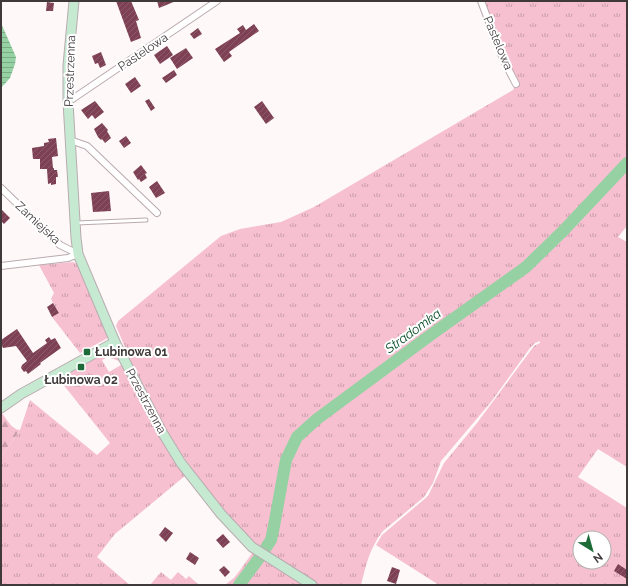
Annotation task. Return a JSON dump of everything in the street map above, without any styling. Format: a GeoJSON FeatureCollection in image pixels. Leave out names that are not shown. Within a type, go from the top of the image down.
{"type":"FeatureCollection","features":[{"type":"Feature","properties":{"kind":"street","name":"Przestrzenna"},"geometry":{"type":"LineString","coordinates":[[74,1],[68,65],[68,102],[78,254],[116,342],[162,432],[181,462],[221,514],[252,547],[312,585]]}},
{"type":"Feature","properties":{"kind":"street","name":"Pastelowa"},"geometry":{"type":"LineString","coordinates":[[68,102],[217,1]]}},
{"type":"Feature","properties":{"kind":"street","name":"Pastelowa"},"geometry":{"type":"LineString","coordinates":[[481,1],[503,59],[516,84]]}},
{"type":"Feature","properties":{"kind":"street"},"geometry":{"type":"LineString","coordinates":[[70,140],[86,146],[158,213]]}},
{"type":"Feature","properties":{"kind":"street","name":"Zamiejska"},"geometry":{"type":"LineString","coordinates":[[1,188],[60,245],[78,254]]}},
{"type":"Feature","properties":{"kind":"street"},"geometry":{"type":"LineString","coordinates":[[1,266],[68,258],[78,254]]}},
{"type":"Feature","properties":{"kind":"street"},"geometry":{"type":"LineString","coordinates":[[1,408],[21,394],[116,342]]}},
{"type":"Feature","properties":{"kind":"lane"},"geometry":{"type":"LineString","coordinates":[[75,223],[146,220]]}},
{"type":"Feature","properties":{"kind":"green space"},"geometry":{"type":"Polygon","coordinates":[[[481,1],[627,1],[627,226],[618,237],[627,242],[627,467],[598,449],[578,477],[627,508],[627,585],[439,585],[376,545],[382,535],[428,496],[444,463],[477,423],[534,346],[540,343],[540,341],[535,343],[530,348],[491,402],[441,461],[433,483],[424,497],[383,531],[369,556],[361,585],[319,585],[250,539],[213,497],[177,448],[159,418],[139,380],[116,326],[118,321],[221,236],[240,229],[281,222],[314,207],[513,90],[516,84],[481,1]]]}},
{"type":"Feature","properties":{"kind":"green space"},"geometry":{"type":"Polygon","coordinates":[[[73,262],[77,264],[108,337],[80,353],[52,317],[59,313],[51,299],[54,293],[39,265],[73,262]]]}},
{"type":"Feature","properties":{"kind":"green space"},"geometry":{"type":"Polygon","coordinates":[[[110,350],[115,351],[121,358],[119,361],[108,357],[102,360],[109,372],[121,365],[125,366],[186,475],[115,534],[97,557],[130,585],[1,585],[1,457],[20,430],[30,400],[97,455],[110,443],[58,378],[110,350]]]}},
{"type":"Feature","properties":{"kind":"green space"},"geometry":{"type":"Polygon","coordinates":[[[1,412],[14,428],[20,430],[1,457],[1,412]]]}},
{"type":"Feature","properties":{"kind":"green space"},"geometry":{"type":"Polygon","coordinates":[[[253,552],[268,563],[269,562],[305,585],[225,585],[235,577],[253,552]]]}},
{"type":"Feature","properties":{"kind":"green space"},"geometry":{"type":"Polygon","coordinates":[[[161,572],[171,580],[178,572],[186,579],[189,576],[199,585],[150,585],[161,572]]]}},
{"type":"Feature","properties":{"kind":"shaded area"},"geometry":{"type":"Polygon","coordinates":[[[1,23],[16,57],[10,78],[1,88],[1,23]]]}},
{"type":"Feature","properties":{"kind":"building"},"geometry":{"type":"Polygon","coordinates":[[[116,1],[131,1],[139,20],[136,21],[141,38],[131,42],[116,1]]]}},
{"type":"Feature","properties":{"kind":"building"},"geometry":{"type":"Polygon","coordinates":[[[157,1],[176,1],[159,8],[157,1]]]}},
{"type":"Feature","properties":{"kind":"building"},"geometry":{"type":"Polygon","coordinates":[[[47,2],[54,3],[53,11],[46,11],[47,2]]]}},
{"type":"Feature","properties":{"kind":"building"},"geometry":{"type":"Polygon","coordinates":[[[254,24],[259,31],[229,52],[232,56],[224,62],[215,49],[240,33],[237,29],[243,25],[246,30],[254,24]]]}},
{"type":"Feature","properties":{"kind":"building"},"geometry":{"type":"Polygon","coordinates":[[[198,28],[202,34],[194,39],[190,34],[198,28]]]}},
{"type":"Feature","properties":{"kind":"building"},"geometry":{"type":"Polygon","coordinates":[[[167,46],[173,55],[160,64],[154,55],[167,46]]]}},
{"type":"Feature","properties":{"kind":"building"},"geometry":{"type":"Polygon","coordinates":[[[186,48],[193,58],[177,69],[170,58],[186,48]]]}},
{"type":"Feature","properties":{"kind":"building"},"geometry":{"type":"Polygon","coordinates":[[[101,52],[106,65],[100,68],[98,63],[95,64],[92,56],[101,52]]]}},
{"type":"Feature","properties":{"kind":"building"},"geometry":{"type":"Polygon","coordinates":[[[174,70],[177,75],[166,83],[162,78],[174,70]]]}},
{"type":"Feature","properties":{"kind":"building"},"geometry":{"type":"Polygon","coordinates":[[[135,77],[141,86],[131,93],[125,84],[135,77]]]}},
{"type":"Feature","properties":{"kind":"building"},"geometry":{"type":"Polygon","coordinates":[[[149,99],[155,108],[151,111],[145,101],[149,99]]]}},
{"type":"Feature","properties":{"kind":"building"},"geometry":{"type":"Polygon","coordinates":[[[95,101],[104,112],[95,119],[92,115],[88,119],[81,110],[95,101]]]}},
{"type":"Feature","properties":{"kind":"building"},"geometry":{"type":"Polygon","coordinates":[[[262,101],[274,118],[266,124],[254,107],[262,101]]]}},
{"type":"Feature","properties":{"kind":"building"},"geometry":{"type":"Polygon","coordinates":[[[102,123],[108,130],[107,131],[111,138],[105,143],[98,137],[94,129],[102,123]]]}},
{"type":"Feature","properties":{"kind":"building"},"geometry":{"type":"Polygon","coordinates":[[[126,136],[131,143],[124,148],[119,141],[126,136]]]}},
{"type":"Feature","properties":{"kind":"building"},"geometry":{"type":"Polygon","coordinates":[[[56,138],[58,156],[52,157],[53,168],[54,170],[57,170],[58,177],[56,177],[56,184],[51,185],[51,183],[48,184],[47,169],[40,169],[40,159],[33,159],[32,148],[44,146],[44,143],[49,142],[48,139],[56,138]]]}},
{"type":"Feature","properties":{"kind":"building"},"geometry":{"type":"Polygon","coordinates":[[[141,165],[147,173],[145,174],[147,178],[141,182],[133,172],[141,165]]]}},
{"type":"Feature","properties":{"kind":"building"},"geometry":{"type":"Polygon","coordinates":[[[157,181],[165,193],[156,198],[149,187],[157,181]]]}},
{"type":"Feature","properties":{"kind":"building"},"geometry":{"type":"Polygon","coordinates":[[[109,191],[111,211],[93,212],[91,193],[109,191]]]}},
{"type":"Feature","properties":{"kind":"building"},"geometry":{"type":"Polygon","coordinates":[[[1,209],[10,218],[4,224],[1,221],[1,209]]]}},
{"type":"Feature","properties":{"kind":"building"},"geometry":{"type":"Polygon","coordinates":[[[53,303],[59,313],[52,317],[47,307],[53,303]]]}},
{"type":"Feature","properties":{"kind":"building"},"geometry":{"type":"Polygon","coordinates":[[[17,329],[33,353],[47,343],[45,340],[49,337],[51,340],[55,338],[61,348],[40,363],[41,364],[28,374],[21,368],[27,361],[16,346],[3,348],[1,344],[1,340],[17,329]]]}},
{"type":"Feature","properties":{"kind":"building"},"geometry":{"type":"Polygon","coordinates":[[[165,527],[173,533],[166,542],[159,535],[165,527]]]}},
{"type":"Feature","properties":{"kind":"building"},"geometry":{"type":"Polygon","coordinates":[[[223,534],[230,542],[223,548],[216,540],[223,534]]]}},
{"type":"Feature","properties":{"kind":"building"},"geometry":{"type":"Polygon","coordinates":[[[190,552],[199,558],[195,565],[186,559],[190,552]]]}},
{"type":"Feature","properties":{"kind":"building"},"geometry":{"type":"Polygon","coordinates":[[[618,564],[627,570],[627,579],[614,571],[618,564]]]}},
{"type":"Feature","properties":{"kind":"building"},"geometry":{"type":"Polygon","coordinates":[[[224,566],[230,572],[225,577],[219,570],[224,566]]]}},
{"type":"Feature","properties":{"kind":"building"},"geometry":{"type":"Polygon","coordinates":[[[392,567],[400,570],[396,584],[387,581],[392,567]]]}},
{"type":"Feature","properties":{"kind":"waterway","name":"Stradomka"},"geometry":{"type":"LineString","coordinates":[[265,549],[271,540],[286,460],[297,437],[317,419],[526,267],[564,230],[627,163]]}},
{"type":"Feature","properties":{"kind":"waterway","name":"Stradomka"},"geometry":{"type":"LineString","coordinates":[[239,585],[263,553]]}},
{"type":"Feature","properties":{"kind":"place","name":"Łubinowa 01"},"geometry":{"type":"Point","coordinates":[87,352]}},
{"type":"Feature","properties":{"kind":"place","name":"Łubinowa 02"},"geometry":{"type":"Point","coordinates":[81,367]}}]}
